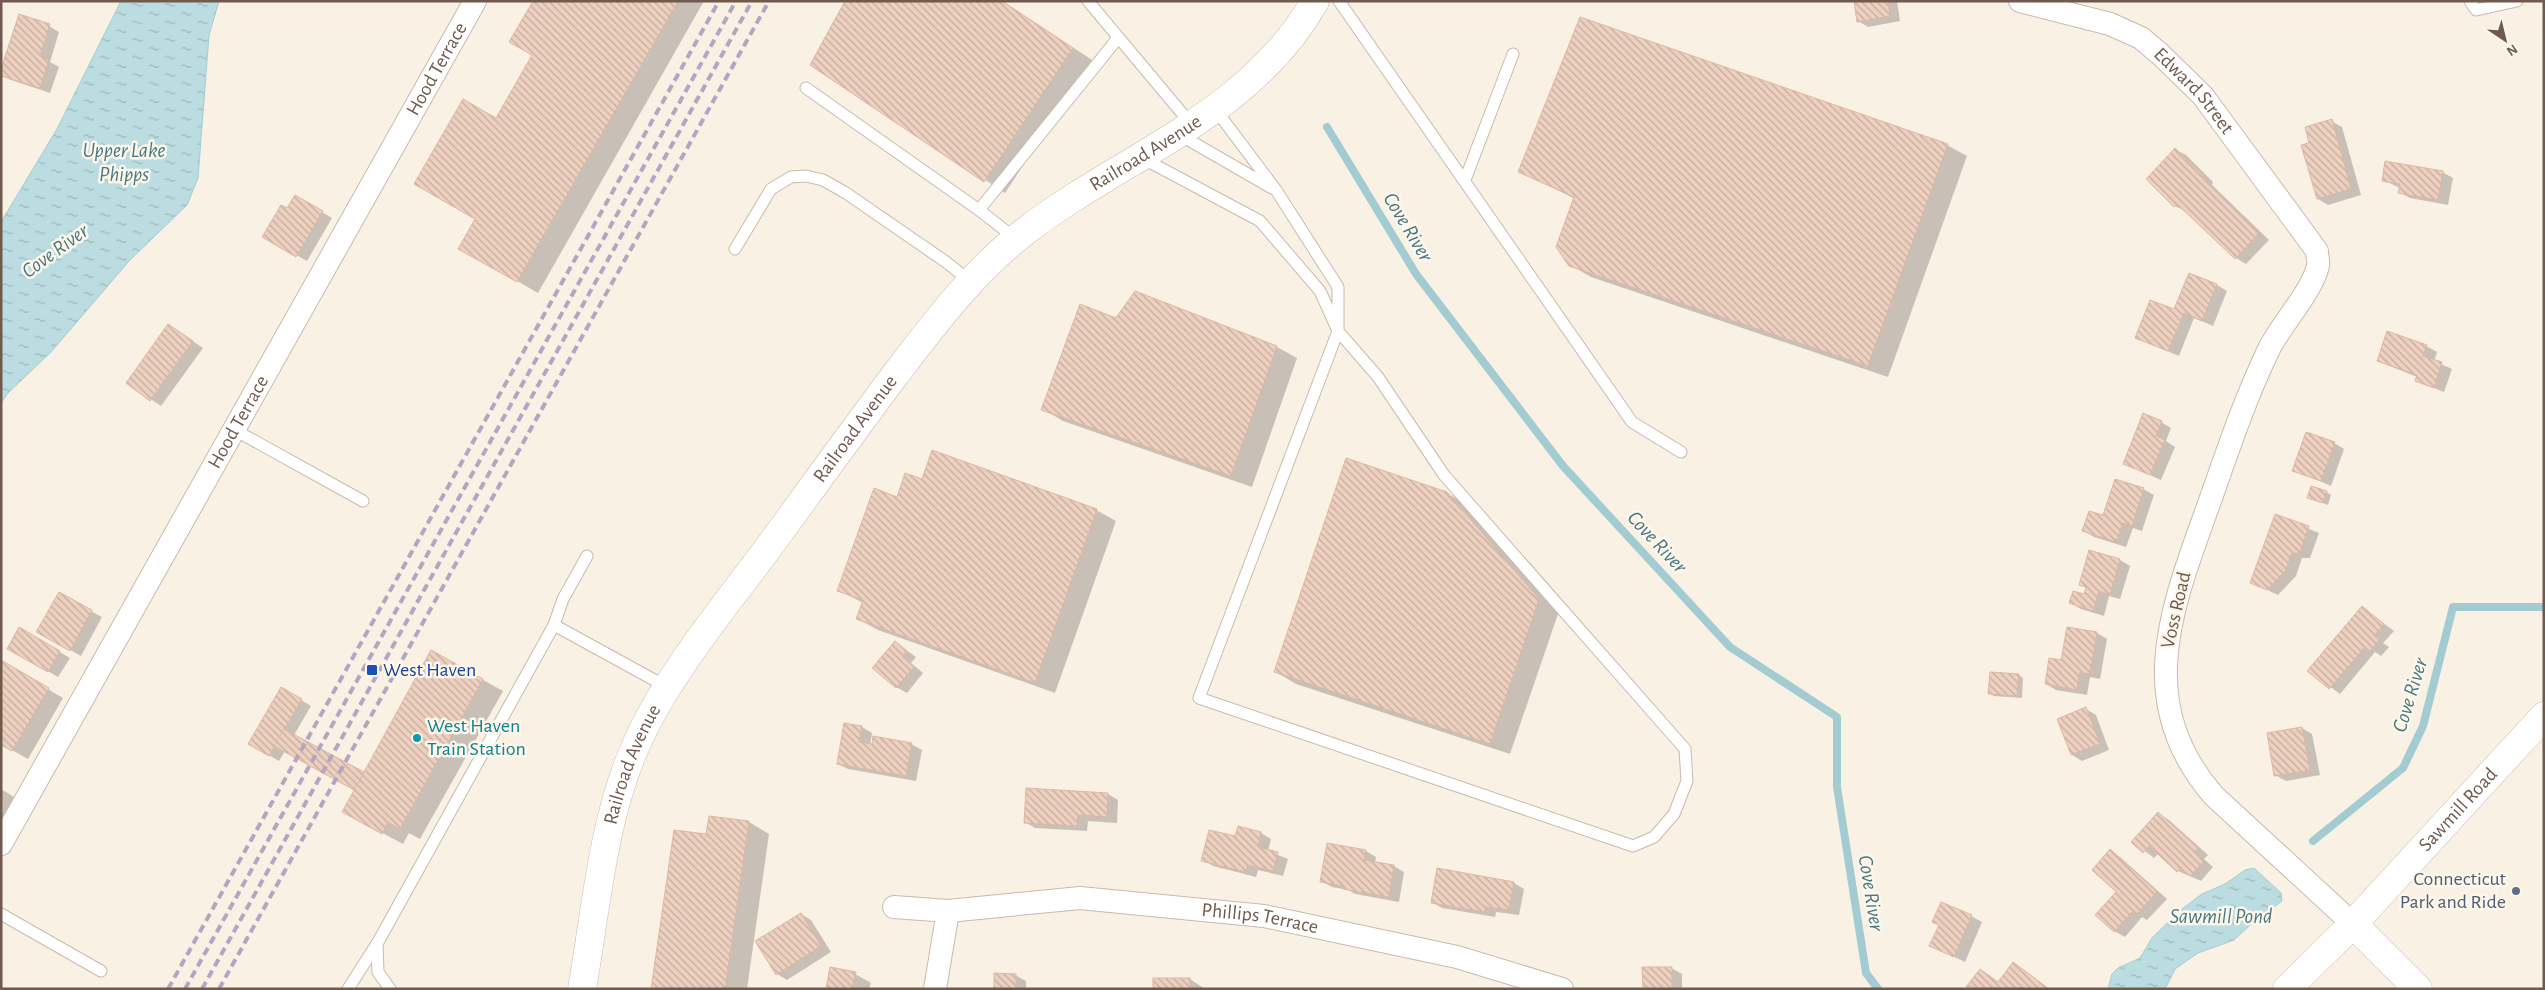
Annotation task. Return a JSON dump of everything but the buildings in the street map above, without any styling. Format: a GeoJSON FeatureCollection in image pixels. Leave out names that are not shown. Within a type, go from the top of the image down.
{"type":"FeatureCollection","features":[{"type":"Feature","properties":{"kind":"street","name":"Hood Terrace"},"geometry":{"type":"LineString","coordinates":[[1,844],[475,1]]}},
{"type":"Feature","properties":{"kind":"street","name":"Railroad Avenue"},"geometry":{"type":"LineString","coordinates":[[582,989],[608,839],[619,790],[638,740],[668,687],[856,427],[937,320],[970,280],[1016,239],[1049,215],[1185,130],[1215,109],[1278,55],[1315,1]]}},
{"type":"Feature","properties":{"kind":"street","name":"Edward Street"},"geometry":{"type":"LineString","coordinates":[[2020,1],[2110,24],[2141,38],[2202,96],[2317,251]]}},
{"type":"Feature","properties":{"kind":"street","name":"Voss Road"},"geometry":{"type":"LineString","coordinates":[[2317,251],[2318,265],[2310,283],[2277,334],[2251,386],[2182,577],[2167,639],[2166,678],[2173,722],[2189,764],[2200,780],[2214,796],[2353,924]]}},
{"type":"Feature","properties":{"kind":"street","name":"Sawmill Road"},"geometry":{"type":"LineString","coordinates":[[2287,989],[2353,924],[2544,716]]}},
{"type":"Feature","properties":{"kind":"street","name":"Phillips Terrace"},"geometry":{"type":"LineString","coordinates":[[894,907],[948,911],[1080,898],[1264,916],[1457,957],[1562,989]]}},
{"type":"Feature","properties":{"kind":"street"},"geometry":{"type":"LineString","coordinates":[[935,989],[948,911]]}},
{"type":"Feature","properties":{"kind":"street"},"geometry":{"type":"LineString","coordinates":[[2353,924],[2418,989]]}},
{"type":"Feature","properties":{"kind":"lane"},"geometry":{"type":"LineString","coordinates":[[1088,1],[1118,38],[1185,130],[1276,190]]}},
{"type":"Feature","properties":{"kind":"lane"},"geometry":{"type":"LineString","coordinates":[[1339,1],[1632,422],[1681,452]]}},
{"type":"Feature","properties":{"kind":"lane"},"geometry":{"type":"LineString","coordinates":[[2470,1],[2476,10],[2517,1]]}},
{"type":"Feature","properties":{"kind":"lane"},"geometry":{"type":"LineString","coordinates":[[979,210],[1118,38]]}},
{"type":"Feature","properties":{"kind":"lane"},"geometry":{"type":"LineString","coordinates":[[1464,180],[1513,54]]}},
{"type":"Feature","properties":{"kind":"lane"},"geometry":{"type":"LineString","coordinates":[[806,88],[979,210],[1016,239]]}},
{"type":"Feature","properties":{"kind":"lane"},"geometry":{"type":"LineString","coordinates":[[1141,158],[1260,221],[1320,291],[1338,331],[1378,377],[1444,475],[1685,749],[1687,781],[1674,814],[1654,837],[1632,846],[1199,698],[1338,331],[1338,286],[1276,190],[1215,109]]}},
{"type":"Feature","properties":{"kind":"lane"},"geometry":{"type":"LineString","coordinates":[[735,249],[771,189],[791,177],[806,176],[822,180],[846,193],[942,258],[970,280]]}},
{"type":"Feature","properties":{"kind":"lane"},"geometry":{"type":"LineString","coordinates":[[233,429],[363,502]]}},
{"type":"Feature","properties":{"kind":"lane"},"geometry":{"type":"LineString","coordinates":[[348,989],[378,942],[554,625],[563,599],[587,556]]}},
{"type":"Feature","properties":{"kind":"lane"},"geometry":{"type":"LineString","coordinates":[[554,625],[668,687]]}},
{"type":"Feature","properties":{"kind":"lane"},"geometry":{"type":"LineString","coordinates":[[1,914],[101,971]]}},
{"type":"Feature","properties":{"kind":"lane"},"geometry":{"type":"LineString","coordinates":[[378,942],[378,972],[390,989]]}},
{"type":"Feature","properties":{"kind":"water","name":"Upper Lake Phipps"},"geometry":{"type":"Polygon","coordinates":[[[121,1],[219,1],[209,35],[198,178],[187,205],[129,261],[51,352],[8,393],[1,403],[1,222],[57,129],[121,1]]]}},
{"type":"Feature","properties":{"kind":"water","name":"Sawmill Pond"},"geometry":{"type":"Polygon","coordinates":[[[2254,868],[2281,893],[2282,901],[2250,925],[2234,940],[2198,953],[2175,969],[2165,989],[2108,989],[2112,974],[2118,968],[2140,958],[2152,938],[2182,909],[2202,894],[2225,884],[2245,870],[2254,868]]]}},
{"type":"Feature","properties":{"kind":"waterway","name":"Cove River"},"geometry":{"type":"LineString","coordinates":[[1327,127],[1416,274],[1563,466],[1730,647],[1837,717],[1837,787],[1866,973],[1878,989]]}},
{"type":"Feature","properties":{"kind":"waterway","name":"Cove River"},"geometry":{"type":"LineString","coordinates":[[2313,841],[2403,768],[2423,726],[2453,607],[2544,607]]}},
{"type":"Feature","properties":{"kind":"railway"},"geometry":{"type":"LineString","coordinates":[[168,989],[719,1]]}},
{"type":"Feature","properties":{"kind":"railway"},"geometry":{"type":"LineString","coordinates":[[185,989],[736,1]]}},
{"type":"Feature","properties":{"kind":"railway"},"geometry":{"type":"LineString","coordinates":[[202,989],[752,1]]}},
{"type":"Feature","properties":{"kind":"railway"},"geometry":{"type":"LineString","coordinates":[[219,989],[769,1]]}},
{"type":"Feature","properties":{"kind":"place","name":"West Haven"},"geometry":{"type":"Point","coordinates":[372,670]}},
{"type":"Feature","properties":{"kind":"place","name":"West Haven Train Station"},"geometry":{"type":"Point","coordinates":[417,738]}},
{"type":"Feature","properties":{"kind":"place","name":"Connecticut Park and Ride"},"geometry":{"type":"Point","coordinates":[2516,891]}}]}
